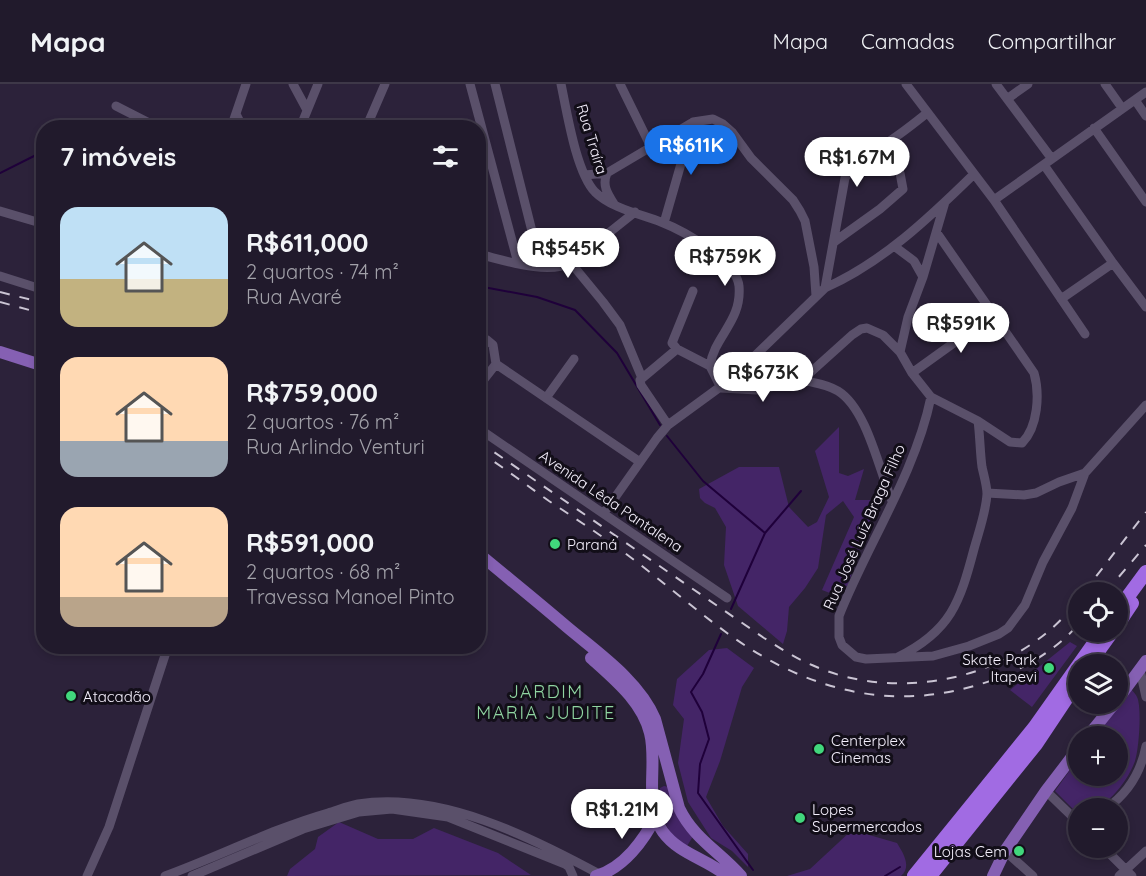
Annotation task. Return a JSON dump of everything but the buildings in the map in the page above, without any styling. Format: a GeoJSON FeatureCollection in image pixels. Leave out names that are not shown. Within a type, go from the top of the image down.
{"type":"FeatureCollection","features":[{"type":"Feature","properties":{"kind":"highway"},"geometry":{"type":"LineString","coordinates":[[1128,596],[1146,572]]}},
{"type":"Feature","properties":{"kind":"highway"},"geometry":{"type":"LineString","coordinates":[[1128,610],[1146,586]]}},
{"type":"Feature","properties":{"kind":"highway"},"geometry":{"type":"LineString","coordinates":[[914,876],[1034,728],[1095,642]]}},
{"type":"Feature","properties":{"kind":"highway"},"geometry":{"type":"LineString","coordinates":[[930,876],[938,870],[1036,744],[1068,696]]}},
{"type":"Feature","properties":{"kind":"main road"},"geometry":{"type":"LineString","coordinates":[[0,352],[36,363]]}},
{"type":"Feature","properties":{"kind":"main road"},"geometry":{"type":"LineString","coordinates":[[0,360],[36,371]]}},
{"type":"Feature","properties":{"kind":"main road"},"geometry":{"type":"LineString","coordinates":[[486,560],[585,641],[627,680],[651,709],[684,818],[696,835],[741,876]]}},
{"type":"Feature","properties":{"kind":"main road"},"geometry":{"type":"LineString","coordinates":[[486,569],[586,653],[628,693],[646,722],[651,735],[652,791],[661,830],[682,850],[727,876]]}},
{"type":"Feature","properties":{"kind":"main road"},"geometry":{"type":"LineString","coordinates":[[1128,686],[1143,666]]}},
{"type":"Feature","properties":{"kind":"main road"},"geometry":{"type":"LineString","coordinates":[[1096,726],[1106,714]]}},
{"type":"Feature","properties":{"kind":"main road"},"geometry":{"type":"LineString","coordinates":[[993,876],[1005,851],[1068,762]]}},
{"type":"Feature","properties":{"kind":"main road"},"geometry":{"type":"LineString","coordinates":[[652,791],[657,785],[664,783],[675,792]]}},
{"type":"Feature","properties":{"kind":"main road"},"geometry":{"type":"LineString","coordinates":[[599,875],[626,858],[643,840],[656,816]]}},
{"type":"Feature","properties":{"kind":"main road"},"geometry":{"type":"LineString","coordinates":[[682,850],[692,848],[696,844],[696,835]]}},
{"type":"Feature","properties":{"kind":"street"},"geometry":{"type":"LineString","coordinates":[[234,120],[246,84]]}},
{"type":"Feature","properties":{"kind":"street"},"geometry":{"type":"LineString","coordinates":[[293,84],[307,110]]}},
{"type":"Feature","properties":{"kind":"street"},"geometry":{"type":"LineString","coordinates":[[303,120],[318,84]]}},
{"type":"Feature","properties":{"kind":"street"},"geometry":{"type":"LineString","coordinates":[[369,120],[385,84]]}},
{"type":"Feature","properties":{"kind":"street"},"geometry":{"type":"LineString","coordinates":[[470,84],[480,120]]}},
{"type":"Feature","properties":{"kind":"street"},"geometry":{"type":"LineString","coordinates":[[495,84],[541,267]]}},
{"type":"Feature","properties":{"kind":"street","name":"Rua Traíra"},"geometry":{"type":"LineString","coordinates":[[561,84],[569,123],[585,175],[596,192],[614,204],[664,223],[725,260],[735,272],[739,284],[739,301],[735,316],[710,366]]}},
{"type":"Feature","properties":{"kind":"street"},"geometry":{"type":"LineString","coordinates":[[620,84],[651,147]]}},
{"type":"Feature","properties":{"kind":"street"},"geometry":{"type":"LineString","coordinates":[[906,84],[994,200],[1085,334]]}},
{"type":"Feature","properties":{"kind":"street"},"geometry":{"type":"LineString","coordinates":[[996,84],[1113,263],[1146,307]]}},
{"type":"Feature","properties":{"kind":"street"},"geometry":{"type":"LineString","coordinates":[[1007,99],[1028,84]]}},
{"type":"Feature","properties":{"kind":"street"},"geometry":{"type":"LineString","coordinates":[[1105,84],[1122,108]]}},
{"type":"Feature","properties":{"kind":"street"},"geometry":{"type":"LineString","coordinates":[[994,200],[1146,92]]}},
{"type":"Feature","properties":{"kind":"street"},"geometry":{"type":"LineString","coordinates":[[1135,100],[1146,116]]}},
{"type":"Feature","properties":{"kind":"street"},"geometry":{"type":"LineString","coordinates":[[116,106],[143,120]]}},
{"type":"Feature","properties":{"kind":"street"},"geometry":{"type":"LineString","coordinates":[[236,114],[239,120]]}},
{"type":"Feature","properties":{"kind":"street"},"geometry":{"type":"LineString","coordinates":[[825,288],[845,178],[857,160],[927,114]]}},
{"type":"Feature","properties":{"kind":"street"},"geometry":{"type":"LineString","coordinates":[[585,175],[607,173],[693,122],[713,119],[723,124],[732,132],[751,158],[793,200],[805,221],[814,267],[816,296]]}},
{"type":"Feature","properties":{"kind":"street"},"geometry":{"type":"LineString","coordinates":[[664,223],[693,122]]}},
{"type":"Feature","properties":{"kind":"street"},"geometry":{"type":"LineString","coordinates":[[1094,128],[1146,202]]}},
{"type":"Feature","properties":{"kind":"street"},"geometry":{"type":"LineString","coordinates":[[486,143],[518,262]]}},
{"type":"Feature","properties":{"kind":"street"},"geometry":{"type":"LineString","coordinates":[[834,242],[897,196],[903,189],[900,173],[880,147]]}},
{"type":"Feature","properties":{"kind":"street"},"geometry":{"type":"LineString","coordinates":[[607,173],[604,179],[605,186],[614,204]]}},
{"type":"Feature","properties":{"kind":"street"},"geometry":{"type":"LineString","coordinates":[[604,513],[668,425],[721,387],[825,288],[851,275],[894,246],[974,174]]}},
{"type":"Feature","properties":{"kind":"street"},"geometry":{"type":"LineString","coordinates":[[900,352],[908,317],[923,277],[945,202]]}},
{"type":"Feature","properties":{"kind":"street"},"geometry":{"type":"LineString","coordinates":[[0,211],[36,222]]}},
{"type":"Feature","properties":{"kind":"street"},"geometry":{"type":"LineString","coordinates":[[486,256],[541,267],[563,267],[635,212]]}},
{"type":"Feature","properties":{"kind":"street"},"geometry":{"type":"LineString","coordinates":[[802,381],[852,335],[867,328],[883,335],[900,352],[912,373],[931,397],[978,421],[1010,442],[1022,443],[1033,427],[1036,382],[1028,363],[937,233]]}},
{"type":"Feature","properties":{"kind":"street"},"geometry":{"type":"LineString","coordinates":[[894,246],[914,261],[923,277]]}},
{"type":"Feature","properties":{"kind":"street"},"geometry":{"type":"LineString","coordinates":[[571,263],[620,325],[642,378]]}},
{"type":"Feature","properties":{"kind":"street"},"geometry":{"type":"LineString","coordinates":[[1061,299],[1113,263]]}},
{"type":"Feature","properties":{"kind":"street"},"geometry":{"type":"LineString","coordinates":[[0,276],[36,287]]}},
{"type":"Feature","properties":{"kind":"street"},"geometry":{"type":"LineString","coordinates":[[693,291],[672,339],[673,346],[710,366],[721,387]]}},
{"type":"Feature","properties":{"kind":"street"},"geometry":{"type":"LineString","coordinates":[[912,373],[994,314]]}},
{"type":"Feature","properties":{"kind":"street"},"geometry":{"type":"LineString","coordinates":[[486,340],[493,345],[496,364],[640,462]]}},
{"type":"Feature","properties":{"kind":"street"},"geometry":{"type":"LineString","coordinates":[[668,425],[640,380],[677,349]]}},
{"type":"Feature","properties":{"kind":"street"},"geometry":{"type":"LineString","coordinates":[[546,398],[574,360]]}},
{"type":"Feature","properties":{"kind":"street"},"geometry":{"type":"LineString","coordinates":[[486,377],[496,364]]}},
{"type":"Feature","properties":{"kind":"street"},"geometry":{"type":"LineString","coordinates":[[721,387],[757,390],[802,381],[825,385],[839,391],[851,403],[866,429],[892,501]]}},
{"type":"Feature","properties":{"kind":"street","name":"Rua José Luiz Braga Filho"},"geometry":{"type":"LineString","coordinates":[[931,397],[927,418],[915,451],[839,616],[838,627],[842,645],[856,657],[866,659],[933,656],[969,646],[1008,628],[1025,604],[1043,562],[1072,508],[1085,473]]}},
{"type":"Feature","properties":{"kind":"street"},"geometry":{"type":"LineString","coordinates":[[987,493],[1024,495],[1036,493],[1085,473],[1146,405]]}},
{"type":"Feature","properties":{"kind":"street"},"geometry":{"type":"LineString","coordinates":[[896,658],[909,652],[934,633],[955,608],[967,576],[987,493],[978,421]]}},
{"type":"Feature","properties":{"kind":"street","name":"Avenida Lêda Pantalena"},"geometry":{"type":"LineString","coordinates":[[486,433],[727,598]]}},
{"type":"Feature","properties":{"kind":"street"},"geometry":{"type":"LineString","coordinates":[[87,876],[109,827],[165,654]]}},
{"type":"Feature","properties":{"kind":"street"},"geometry":{"type":"LineString","coordinates":[[1143,666],[1146,697]]}},
{"type":"Feature","properties":{"kind":"street"},"geometry":{"type":"LineString","coordinates":[[1120,798],[1144,765],[1146,746]]}},
{"type":"Feature","properties":{"kind":"street"},"geometry":{"type":"LineString","coordinates":[[1046,791],[1068,812]]}},
{"type":"Feature","properties":{"kind":"street"},"geometry":{"type":"LineString","coordinates":[[165,876],[200,864],[298,822],[358,804],[394,802],[450,809],[511,832],[599,875]]}},
{"type":"Feature","properties":{"kind":"street"},"geometry":{"type":"LineString","coordinates":[[192,876],[303,829],[359,812],[392,809],[448,817],[565,864],[573,876]]}},
{"type":"Feature","properties":{"kind":"street"},"geometry":{"type":"LineString","coordinates":[[1005,851],[1033,876]]}},
{"type":"Feature","properties":{"kind":"street"},"geometry":{"type":"LineString","coordinates":[[1112,858],[1126,874],[1146,851]]}},
{"type":"Feature","properties":{"kind":"shaded area"},"geometry":{"type":"Polygon","coordinates":[[[839,427],[839,473],[848,476],[864,469],[855,500],[877,500],[848,585],[835,595],[822,590],[854,517],[843,501],[826,515],[818,568],[789,607],[787,631],[783,644],[738,606],[724,565],[726,527],[715,508],[700,498],[699,489],[739,467],[779,467],[789,507],[808,527],[817,522],[829,497],[815,451],[839,427]]]}},
{"type":"Feature","properties":{"kind":"shaded area","name":"Skate Park Itapevi"},"geometry":{"type":"Polygon","coordinates":[[[1070,642],[1077,646],[1071,654],[1068,654],[1068,658],[1032,707],[1010,690],[1070,642]]]}},
{"type":"Feature","properties":{"kind":"shaded area"},"geometry":{"type":"Polygon","coordinates":[[[727,648],[754,668],[742,687],[720,761],[706,797],[723,826],[748,854],[748,867],[732,851],[711,838],[688,802],[678,763],[684,719],[673,705],[677,679],[709,650],[727,648]]]}},
{"type":"Feature","properties":{"kind":"shaded area"},"geometry":{"type":"Polygon","coordinates":[[[1131,689],[1137,696],[1140,718],[1138,747],[1135,761],[1128,775],[1128,726],[1103,726],[1112,714],[1128,714],[1128,693],[1131,689]]]}},
{"type":"Feature","properties":{"kind":"shaded area"},"geometry":{"type":"Polygon","coordinates":[[[1068,773],[1068,786],[1121,786],[1110,798],[1068,798],[1068,804],[1055,791],[1068,773]]]}},
{"type":"Feature","properties":{"kind":"shaded area"},"geometry":{"type":"Polygon","coordinates":[[[669,787],[691,834],[692,838],[687,846],[677,843],[662,817],[659,795],[660,788],[669,787]]]}},
{"type":"Feature","properties":{"kind":"shaded area"},"geometry":{"type":"Polygon","coordinates":[[[339,822],[378,839],[413,839],[434,828],[498,853],[531,875],[287,876],[290,869],[315,849],[318,837],[339,822]]]}},
{"type":"Feature","properties":{"kind":"shaded area"},"geometry":{"type":"Polygon","coordinates":[[[852,830],[897,843],[906,864],[901,876],[787,876],[810,869],[852,830]]]}},
{"type":"Feature","properties":{"kind":"waterway"},"geometry":{"type":"LineString","coordinates":[[0,173],[36,155]]}},
{"type":"Feature","properties":{"kind":"waterway"},"geometry":{"type":"LineString","coordinates":[[486,287],[537,297],[575,310],[617,353],[660,425]]}},
{"type":"Feature","properties":{"kind":"waterway"},"geometry":{"type":"LineString","coordinates":[[667,436],[703,481],[765,533],[801,491]]}},
{"type":"Feature","properties":{"kind":"waterway"},"geometry":{"type":"LineString","coordinates":[[731,609],[765,533]]}},
{"type":"Feature","properties":{"kind":"waterway"},"geometry":{"type":"LineString","coordinates":[[721,634],[703,674],[691,692],[702,712],[709,739],[700,764],[698,793],[753,870]]}},
{"type":"Feature","properties":{"kind":"waterway"},"geometry":{"type":"LineString","coordinates":[[885,876],[900,867]]}},
{"type":"Feature","properties":{"kind":"railway"},"geometry":{"type":"LineString","coordinates":[[0,292],[36,301]]}},
{"type":"Feature","properties":{"kind":"railway"},"geometry":{"type":"LineString","coordinates":[[0,302],[36,312]]}},
{"type":"Feature","properties":{"kind":"railway"},"geometry":{"type":"LineString","coordinates":[[486,447],[764,638],[812,665],[846,677],[883,683],[920,683],[956,677],[992,665],[1024,649],[1054,627],[1068,611]]}},
{"type":"Feature","properties":{"kind":"railway"},"geometry":{"type":"LineString","coordinates":[[486,456],[616,547],[716,625],[755,652],[784,668],[844,690],[876,695],[908,696],[941,693],[974,686],[1031,663],[1068,635]]}},
{"type":"Feature","properties":{"kind":"railway"},"geometry":{"type":"LineString","coordinates":[[1092,582],[1146,512]]}},
{"type":"Feature","properties":{"kind":"railway"},"geometry":{"type":"LineString","coordinates":[[1115,582],[1146,545]]}},
{"type":"Feature","properties":{"kind":"place","name":"Paraná"},"geometry":{"type":"Point","coordinates":[555,544]}},
{"type":"Feature","properties":{"kind":"place","name":"Skate Park Itapevi"},"geometry":{"type":"Point","coordinates":[1049,668]}},
{"type":"Feature","properties":{"kind":"place","name":"Atacadão"},"geometry":{"type":"Point","coordinates":[71,696]}},
{"type":"Feature","properties":{"kind":"place","name":"Centerplex Cinemas"},"geometry":{"type":"Point","coordinates":[819,749]}},
{"type":"Feature","properties":{"kind":"place","name":"Lopes Supermercados"},"geometry":{"type":"Point","coordinates":[800,818]}},
{"type":"Feature","properties":{"kind":"place","name":"Lojas Cem"},"geometry":{"type":"Point","coordinates":[1019,851]}},
{"type":"Feature","properties":{"kind":"district","name":"JARDIM MARIA JUDITE"},"geometry":{"type":"Point","coordinates":[546,701]}}]}
